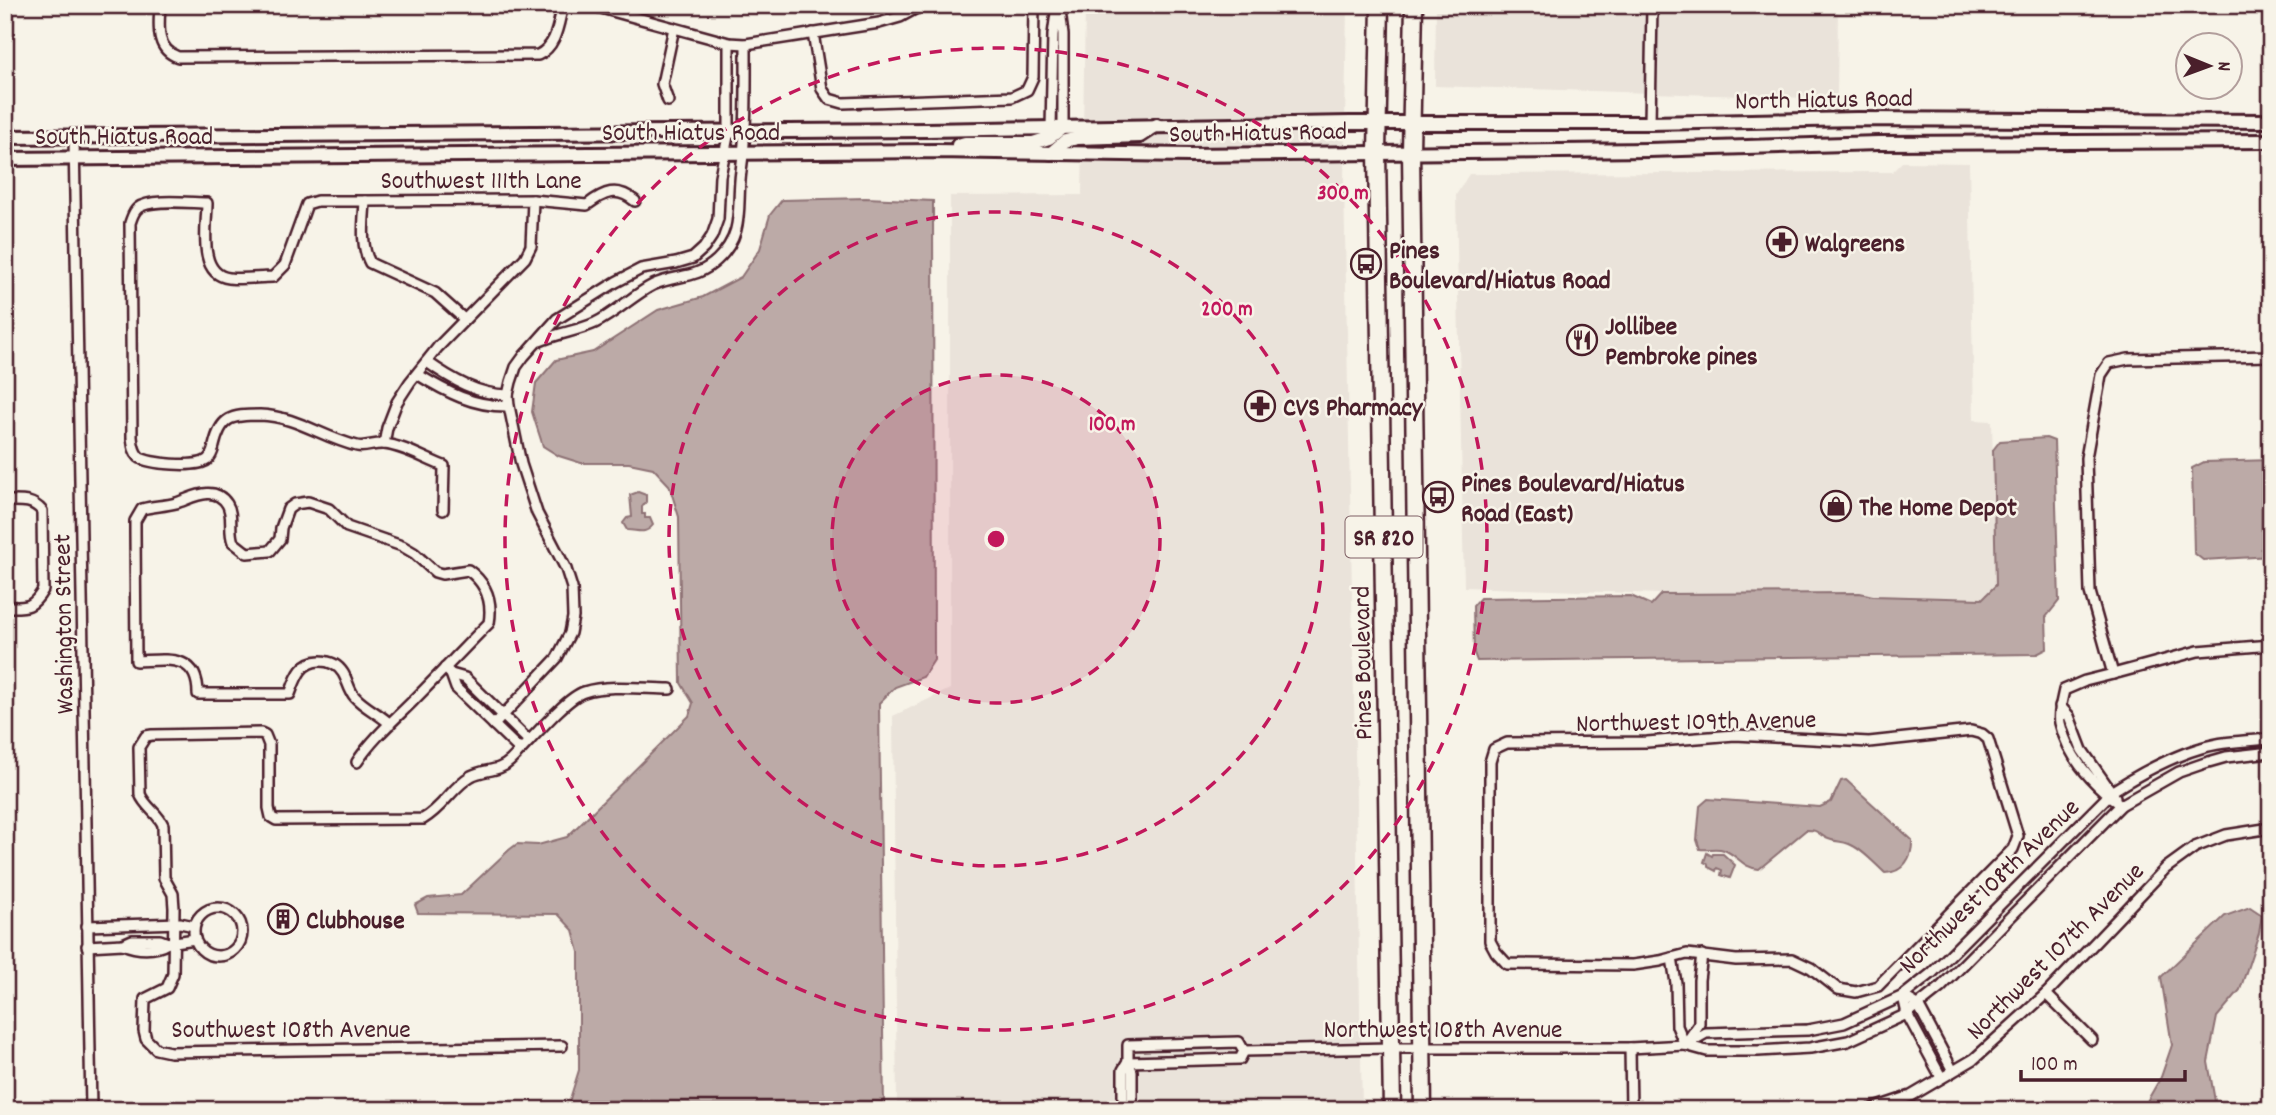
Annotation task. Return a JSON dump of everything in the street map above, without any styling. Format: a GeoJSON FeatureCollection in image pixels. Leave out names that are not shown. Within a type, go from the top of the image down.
{"type":"FeatureCollection","features":[{"type":"Feature","properties":{"kind":"highway","name":"Pines Boulevard"},"geometry":{"type":"LineString","coordinates":[[1380,5],[1377,152],[1392,1110]]}},
{"type":"Feature","properties":{"kind":"highway","name":"SR 820"},"geometry":{"type":"LineString","coordinates":[[1414,5],[1411,151],[1423,1110]]}},
{"type":"Feature","properties":{"kind":"main road","name":"North Hiatus Road"},"geometry":{"type":"LineString","coordinates":[[1377,123],[1650,123],[1857,119],[2271,121]]}},
{"type":"Feature","properties":{"kind":"main road","name":"South Hiatus Road"},"geometry":{"type":"LineString","coordinates":[[5,137],[1377,123]]}},
{"type":"Feature","properties":{"kind":"main road"},"geometry":{"type":"LineString","coordinates":[[1051,153],[1065,141],[1078,138],[1140,136],[1157,125]]}},
{"type":"Feature","properties":{"kind":"main road"},"geometry":{"type":"LineString","coordinates":[[937,151],[965,143],[1033,143],[1049,138],[1057,127]]}},
{"type":"Feature","properties":{"kind":"main road","name":"North Hiatus Road"},"geometry":{"type":"LineString","coordinates":[[1377,152],[1649,150],[1878,143],[2271,141]]}},
{"type":"Feature","properties":{"kind":"main road","name":"South Hiatus Road"},"geometry":{"type":"LineString","coordinates":[[5,159],[937,151],[1203,155],[1377,152]]}},
{"type":"Feature","properties":{"kind":"street"},"geometry":{"type":"LineString","coordinates":[[160,5],[160,40],[170,55],[178,57],[538,55],[552,44],[563,5]]}},
{"type":"Feature","properties":{"kind":"street"},"geometry":{"type":"LineString","coordinates":[[590,5],[729,43],[746,44],[879,23],[900,17],[922,5]]}},
{"type":"Feature","properties":{"kind":"street"},"geometry":{"type":"LineString","coordinates":[[813,33],[822,89],[830,99],[843,103],[1012,97],[1027,90],[1033,76],[1034,5]]}},
{"type":"Feature","properties":{"kind":"street"},"geometry":{"type":"LineString","coordinates":[[1057,127],[1063,34],[1058,5]]}},
{"type":"Feature","properties":{"kind":"street"},"geometry":{"type":"LineString","coordinates":[[1650,123],[1652,5]]}},
{"type":"Feature","properties":{"kind":"street"},"geometry":{"type":"LineString","coordinates":[[668,101],[662,84],[674,28]]}},
{"type":"Feature","properties":{"kind":"street"},"geometry":{"type":"LineString","coordinates":[[494,725],[563,649],[570,634],[574,600],[566,569],[546,534],[528,489],[517,447],[508,394],[516,367],[557,319],[641,269],[693,258],[712,236],[718,219],[720,176],[729,131],[729,43]]}},
{"type":"Feature","properties":{"kind":"street"},"geometry":{"type":"LineString","coordinates":[[540,341],[598,322],[654,285],[698,274],[718,260],[731,242],[738,225],[747,131],[746,44]]}},
{"type":"Feature","properties":{"kind":"street","name":"Washington Street"},"geometry":{"type":"LineString","coordinates":[[74,138],[91,1110]]}},
{"type":"Feature","properties":{"kind":"street","name":"Southwest 111th Lane"},"geometry":{"type":"LineString","coordinates":[[384,444],[357,446],[287,419],[257,415],[228,419],[221,423],[213,451],[206,461],[154,463],[139,457],[134,450],[132,437],[130,223],[139,207],[150,203],[207,203],[206,258],[215,273],[228,278],[273,277],[285,265],[307,204],[317,201],[533,200],[587,205],[601,194],[616,191],[627,194],[635,201]]}},
{"type":"Feature","properties":{"kind":"street"},"geometry":{"type":"LineString","coordinates":[[443,510],[444,466],[384,444],[387,428],[397,402],[438,346],[525,258],[531,246],[533,200]]}},
{"type":"Feature","properties":{"kind":"street"},"geometry":{"type":"LineString","coordinates":[[365,201],[364,243],[369,263],[435,293],[464,319]]}},
{"type":"Feature","properties":{"kind":"street"},"geometry":{"type":"LineString","coordinates":[[2113,674],[2090,592],[2086,458],[2101,375],[2109,363],[2129,359],[2271,356]]}},
{"type":"Feature","properties":{"kind":"street"},"geometry":{"type":"LineString","coordinates":[[427,362],[446,376],[489,394],[508,394]]}},
{"type":"Feature","properties":{"kind":"street"},"geometry":{"type":"LineString","coordinates":[[417,374],[480,405],[509,406]]}},
{"type":"Feature","properties":{"kind":"street"},"geometry":{"type":"LineString","coordinates":[[357,762],[376,737],[448,671],[489,622],[488,593],[477,576],[468,570],[442,574],[435,572],[402,546],[347,527],[329,509],[308,502],[295,504],[288,509],[280,539],[270,551],[247,553],[236,547],[230,537],[228,505],[221,498],[204,493],[142,509],[135,521],[136,661],[176,661],[188,665],[195,673],[198,694],[290,694],[303,667],[311,661],[326,661],[338,667],[358,700],[390,724]]}},
{"type":"Feature","properties":{"kind":"street"},"geometry":{"type":"LineString","coordinates":[[5,501],[28,501],[36,505],[42,512],[43,525],[43,590],[30,607],[5,607]]}},
{"type":"Feature","properties":{"kind":"street"},"geometry":{"type":"LineString","coordinates":[[2121,805],[2097,786],[2073,755],[2060,721],[2064,690],[2085,681],[2198,651],[2271,645]]}},
{"type":"Feature","properties":{"kind":"street"},"geometry":{"type":"LineString","coordinates":[[448,671],[465,678],[529,741]]}},
{"type":"Feature","properties":{"kind":"street"},"geometry":{"type":"LineString","coordinates":[[448,671],[456,688],[520,750]]}},
{"type":"Feature","properties":{"kind":"street"},"geometry":{"type":"LineString","coordinates":[[172,935],[173,894],[164,878],[163,825],[160,817],[142,801],[140,794],[139,747],[146,736],[265,735],[269,745],[269,808],[271,817],[276,820],[423,819],[440,807],[472,775],[501,768],[548,721],[581,693],[607,689],[670,689]]}},
{"type":"Feature","properties":{"kind":"street","name":"Northwest 109th Avenue"},"geometry":{"type":"LineString","coordinates":[[1672,958],[1633,965],[1507,964],[1496,952],[1490,941],[1490,762],[1494,749],[1507,743],[1647,742],[1735,735],[1869,741],[1970,731],[1982,734],[1988,739],[2018,836],[2013,849],[1878,986],[1856,992],[1838,989],[1811,968],[1792,958],[1736,960],[1702,955]]}},
{"type":"Feature","properties":{"kind":"street","name":"Northwest 108th Avenue"},"geometry":{"type":"LineString","coordinates":[[1685,1045],[1706,1033],[1808,1030],[1844,1023],[1903,996],[1932,973],[2110,794],[2149,768],[2203,747],[2238,741],[2271,740]]}},
{"type":"Feature","properties":{"kind":"street","name":"Northwest 108th Avenue"},"geometry":{"type":"LineString","coordinates":[[1244,1051],[1630,1048],[1685,1045],[1707,1051],[1810,1048],[1848,1041],[1907,1014],[1918,1006],[1959,969],[2121,805],[2179,772],[2226,757],[2271,752]]}},
{"type":"Feature","properties":{"kind":"street","name":"Northwest 107th Avenue"},"geometry":{"type":"LineString","coordinates":[[1869,1110],[1911,1096],[1974,1059],[2046,994],[2166,868],[2195,847],[2227,835],[2271,828]]}},
{"type":"Feature","properties":{"kind":"street"},"geometry":{"type":"LineString","coordinates":[[127,942],[133,948],[160,948],[172,935],[194,926],[203,912],[218,907],[233,913],[239,919],[242,935],[235,949],[220,956],[205,952],[195,939],[194,926]]}},
{"type":"Feature","properties":{"kind":"street"},"geometry":{"type":"LineString","coordinates":[[127,942],[132,925]]}},
{"type":"Feature","properties":{"kind":"street"},"geometry":{"type":"LineString","coordinates":[[87,926],[132,925],[195,939]]}},
{"type":"Feature","properties":{"kind":"street","name":"Southwest 108th Avenue"},"geometry":{"type":"LineString","coordinates":[[172,935],[174,967],[171,981],[167,988],[145,999],[144,1006],[146,1039],[163,1052],[562,1046]]}},
{"type":"Feature","properties":{"kind":"street"},"geometry":{"type":"LineString","coordinates":[[87,946],[127,942]]}},
{"type":"Feature","properties":{"kind":"street"},"geometry":{"type":"LineString","coordinates":[[1687,954],[1702,955],[1699,1024],[1685,1045],[1676,1026],[1676,983],[1672,958],[1687,954]]}},
{"type":"Feature","properties":{"kind":"street"},"geometry":{"type":"LineString","coordinates":[[2046,994],[2092,1040]]}},
{"type":"Feature","properties":{"kind":"street"},"geometry":{"type":"LineString","coordinates":[[1903,996],[1918,1006],[1953,1071]]}},
{"type":"Feature","properties":{"kind":"street"},"geometry":{"type":"LineString","coordinates":[[1903,996],[1907,1014],[1941,1077]]}},
{"type":"Feature","properties":{"kind":"street","name":"Northwest 108th Avenue"},"geometry":{"type":"LineString","coordinates":[[1239,1042],[1244,1051],[1240,1059],[1128,1062],[1128,1045],[1239,1042]]}},
{"type":"Feature","properties":{"kind":"street"},"geometry":{"type":"LineString","coordinates":[[1630,1048],[1631,1110]]}},
{"type":"Feature","properties":{"kind":"street"},"geometry":{"type":"LineString","coordinates":[[1123,1110],[1123,1070],[1128,1062]]}},
{"type":"Feature","properties":{"kind":"street"},"geometry":{"type":"LineString","coordinates":[[1128,1062],[1132,1071],[1132,1110]]}},
{"type":"Feature","properties":{"kind":"shaded area"},"geometry":{"type":"Polygon","coordinates":[[[1085,5],[1347,5],[1344,182],[1362,1110],[897,1110],[893,716],[950,689],[950,196],[1082,195],[1085,5]]]}},
{"type":"Feature","properties":{"kind":"shaded area"},"geometry":{"type":"Polygon","coordinates":[[[1436,5],[1838,5],[1837,99],[1435,86],[1436,5]]]}},
{"type":"Feature","properties":{"kind":"shaded area"},"geometry":{"type":"Polygon","coordinates":[[[1902,162],[1969,163],[1974,420],[1992,421],[1996,585],[1982,599],[1661,594],[1464,587],[1456,195],[1469,174],[1892,172],[1902,162]]]}},
{"type":"Feature","properties":{"kind":"shaded area"},"geometry":{"type":"Polygon","coordinates":[[[866,198],[933,201],[934,660],[923,677],[895,687],[879,703],[884,1110],[571,1110],[570,1099],[579,1070],[579,952],[573,930],[558,914],[418,913],[415,905],[428,898],[461,895],[517,844],[538,845],[567,837],[689,716],[693,703],[681,683],[679,517],[669,485],[653,468],[629,463],[581,463],[559,456],[543,446],[532,412],[536,383],[556,360],[593,352],[658,310],[703,297],[741,277],[760,249],[770,215],[782,200],[866,198]]]}},
{"type":"Feature","properties":{"kind":"shaded area"},"geometry":{"type":"Polygon","coordinates":[[[2046,438],[2054,441],[2059,601],[2046,617],[2047,649],[2037,654],[1477,661],[1474,653],[1473,606],[1480,598],[1631,596],[1651,605],[1661,594],[1860,593],[1873,596],[1982,599],[1996,585],[1993,450],[2000,441],[2046,438]]]}},
{"type":"Feature","properties":{"kind":"shaded area"},"geometry":{"type":"Polygon","coordinates":[[[2271,460],[2271,556],[2203,560],[2194,553],[2192,468],[2204,462],[2271,460]]]}},
{"type":"Feature","properties":{"kind":"shaded area"},"geometry":{"type":"Polygon","coordinates":[[[638,492],[646,495],[642,514],[645,514],[645,518],[650,518],[653,525],[644,531],[627,530],[623,523],[632,517],[630,495],[638,492]]]}},
{"type":"Feature","properties":{"kind":"shaded area"},"geometry":{"type":"Polygon","coordinates":[[[1846,780],[1912,840],[1909,858],[1902,867],[1885,873],[1854,846],[1829,839],[1813,830],[1806,830],[1759,869],[1748,866],[1724,850],[1700,849],[1697,840],[1700,806],[1708,799],[1820,807],[1831,802],[1841,781],[1846,780]]]}},
{"type":"Feature","properties":{"kind":"shaded area"},"geometry":{"type":"Polygon","coordinates":[[[1707,853],[1712,856],[1723,854],[1735,865],[1730,878],[1721,875],[1722,870],[1717,868],[1716,871],[1708,867],[1704,862],[1707,853]]]}},
{"type":"Feature","properties":{"kind":"shaded area"},"geometry":{"type":"Polygon","coordinates":[[[2250,907],[2262,915],[2259,933],[2240,990],[2217,1017],[2208,1062],[2215,1101],[2221,1110],[2132,1110],[2146,1103],[2161,1077],[2172,1045],[2161,977],[2225,916],[2250,907]]]}},
{"type":"Feature","properties":{"kind":"place","name":"Walgreens"},"geometry":{"type":"Point","coordinates":[1782,242]}},
{"type":"Feature","properties":{"kind":"place","name":"Pines Boulevard/Hiatus Road"},"geometry":{"type":"Point","coordinates":[1366,264]}},
{"type":"Feature","properties":{"kind":"place","name":"Jollibee Pembroke pines"},"geometry":{"type":"Point","coordinates":[1582,340]}},
{"type":"Feature","properties":{"kind":"place","name":"CVS Pharmacy"},"geometry":{"type":"Point","coordinates":[1260,406]}},
{"type":"Feature","properties":{"kind":"place","name":"Pines Boulevard/Hiatus Road (East)"},"geometry":{"type":"Point","coordinates":[1438,497]}},
{"type":"Feature","properties":{"kind":"place","name":"The Home Depot"},"geometry":{"type":"Point","coordinates":[1836,506]}},
{"type":"Feature","properties":{"kind":"place","name":"Clubhouse"},"geometry":{"type":"Point","coordinates":[283,919]}}]}
